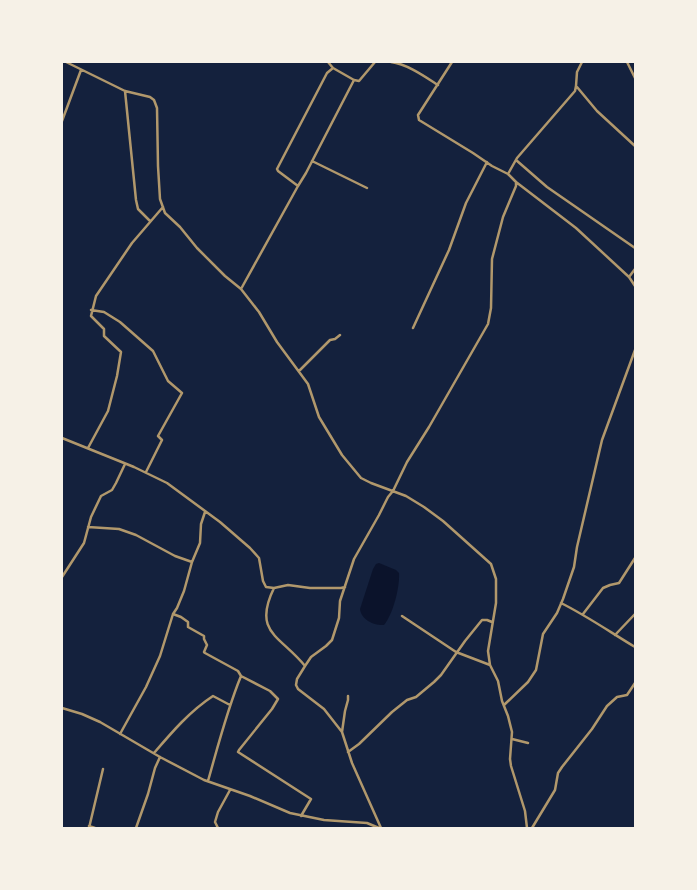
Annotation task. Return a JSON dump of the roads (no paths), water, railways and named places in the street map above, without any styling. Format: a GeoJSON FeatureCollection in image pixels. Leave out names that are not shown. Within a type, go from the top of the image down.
{"type":"FeatureCollection","features":[{"type":"Feature","properties":{"kind":"street"},"geometry":{"type":"LineString","coordinates":[[66,62],[125,91],[150,97],[154,100],[157,108],[160,199],[165,214],[180,227],[197,248],[225,276],[241,289],[259,312],[277,342],[308,384],[319,417],[342,455],[361,478],[371,484],[406,496],[424,507],[443,521],[491,564],[496,579],[496,604],[488,651],[490,665],[498,681],[512,732],[510,759],[511,766],[525,811],[527,828]]}},
{"type":"Feature","properties":{"kind":"street"},"geometry":{"type":"LineString","coordinates":[[328,62],[333,68],[354,80],[359,81],[375,62]]}},
{"type":"Feature","properties":{"kind":"street"},"geometry":{"type":"LineString","coordinates":[[392,62],[407,68],[438,85]]}},
{"type":"Feature","properties":{"kind":"street"},"geometry":{"type":"LineString","coordinates":[[452,62],[418,115],[419,120],[508,174],[516,182],[576,228],[629,277],[635,286]]}},
{"type":"Feature","properties":{"kind":"street"},"geometry":{"type":"LineString","coordinates":[[508,174],[516,160],[575,91],[577,72],[582,62]]}},
{"type":"Feature","properties":{"kind":"street"},"geometry":{"type":"LineString","coordinates":[[627,62],[635,78]]}},
{"type":"Feature","properties":{"kind":"street"},"geometry":{"type":"LineString","coordinates":[[298,186],[277,169],[291,146],[327,73],[333,68]]}},
{"type":"Feature","properties":{"kind":"street"},"geometry":{"type":"LineString","coordinates":[[62,120],[82,70]]}},
{"type":"Feature","properties":{"kind":"street"},"geometry":{"type":"LineString","coordinates":[[241,289],[312,161],[354,80]]}},
{"type":"Feature","properties":{"kind":"street"},"geometry":{"type":"LineString","coordinates":[[576,86],[597,111],[635,146]]}},
{"type":"Feature","properties":{"kind":"street"},"geometry":{"type":"LineString","coordinates":[[125,91],[136,200],[138,210],[150,221]]}},
{"type":"Feature","properties":{"kind":"street"},"geometry":{"type":"LineString","coordinates":[[516,160],[547,187],[635,248]]}},
{"type":"Feature","properties":{"kind":"street"},"geometry":{"type":"LineString","coordinates":[[312,161],[366,188]]}},
{"type":"Feature","properties":{"kind":"street"},"geometry":{"type":"LineString","coordinates":[[413,328],[449,250],[466,203],[487,162]]}},
{"type":"Feature","properties":{"kind":"street"},"geometry":{"type":"LineString","coordinates":[[380,828],[348,752],[342,732],[324,709],[298,689],[296,685],[297,679],[311,657],[332,640],[339,618],[340,601],[354,559],[380,515],[407,462],[429,427],[488,324],[491,308],[492,259],[503,217],[516,182]]}},
{"type":"Feature","properties":{"kind":"street"},"geometry":{"type":"LineString","coordinates":[[88,448],[108,411],[117,376],[121,352],[104,336],[104,328],[91,316],[91,310],[96,296],[132,243],[163,207]]}},
{"type":"Feature","properties":{"kind":"street"},"geometry":{"type":"LineString","coordinates":[[629,277],[635,269]]}},
{"type":"Feature","properties":{"kind":"street"},"geometry":{"type":"LineString","coordinates":[[91,310],[104,312],[120,322],[153,350],[168,381],[182,393],[158,436],[162,440],[146,472]]}},
{"type":"Feature","properties":{"kind":"street"},"geometry":{"type":"LineString","coordinates":[[299,371],[330,340],[335,339],[340,335]]}},
{"type":"Feature","properties":{"kind":"street"},"geometry":{"type":"LineString","coordinates":[[504,705],[528,682],[536,670],[543,634],[561,603],[574,567],[577,547],[602,440],[635,350]]}},
{"type":"Feature","properties":{"kind":"street"},"geometry":{"type":"LineString","coordinates":[[62,438],[146,472],[167,484],[250,548],[259,558],[262,581],[266,586],[274,588],[288,585],[310,588],[341,588],[346,586]]}},
{"type":"Feature","properties":{"kind":"street"},"geometry":{"type":"LineString","coordinates":[[62,577],[84,543],[91,517],[101,496],[112,490],[125,464]]}},
{"type":"Feature","properties":{"kind":"street"},"geometry":{"type":"LineString","coordinates":[[120,734],[129,720],[154,670],[173,614],[184,591],[192,562],[200,543],[201,524],[205,512]]}},
{"type":"Feature","properties":{"kind":"street"},"geometry":{"type":"LineString","coordinates":[[88,527],[119,529],[175,556],[192,562]]}},
{"type":"Feature","properties":{"kind":"street"},"geometry":{"type":"LineString","coordinates":[[583,614],[603,588],[619,583],[635,558]]}},
{"type":"Feature","properties":{"kind":"street"},"geometry":{"type":"LineString","coordinates":[[274,588],[265,616],[268,626],[284,646],[305,666]]}},
{"type":"Feature","properties":{"kind":"street"},"geometry":{"type":"LineString","coordinates":[[561,603],[583,614],[635,647]]}},
{"type":"Feature","properties":{"kind":"street"},"geometry":{"type":"LineString","coordinates":[[173,614],[186,620],[188,622],[188,627],[204,636],[207,644],[204,653],[238,671],[241,676],[270,690],[278,699],[238,752],[311,799],[301,816]]}},
{"type":"Feature","properties":{"kind":"street"},"geometry":{"type":"LineString","coordinates":[[615,635],[635,614]]}},
{"type":"Feature","properties":{"kind":"street"},"geometry":{"type":"LineString","coordinates":[[402,616],[456,652],[490,665]]}},
{"type":"Feature","properties":{"kind":"street"},"geometry":{"type":"LineString","coordinates":[[348,752],[359,744],[392,712],[407,700],[416,697],[434,682],[441,675],[456,652],[482,620],[492,622]]}},
{"type":"Feature","properties":{"kind":"street"},"geometry":{"type":"LineString","coordinates":[[208,781],[230,704],[241,676]]}},
{"type":"Feature","properties":{"kind":"street"},"geometry":{"type":"LineString","coordinates":[[532,828],[555,790],[558,773],[562,767],[592,729],[607,706],[616,697],[627,695],[635,683]]}},
{"type":"Feature","properties":{"kind":"street"},"geometry":{"type":"LineString","coordinates":[[154,753],[192,712],[204,702],[214,696],[230,704]]}},
{"type":"Feature","properties":{"kind":"street"},"geometry":{"type":"LineString","coordinates":[[342,732],[348,696]]}},
{"type":"Feature","properties":{"kind":"street"},"geometry":{"type":"LineString","coordinates":[[62,708],[82,714],[100,722],[160,757],[208,781],[250,796],[290,813],[324,820],[367,823],[373,827],[380,828]]}},
{"type":"Feature","properties":{"kind":"street"},"geometry":{"type":"LineString","coordinates":[[512,740],[528,743]]}},
{"type":"Feature","properties":{"kind":"street"},"geometry":{"type":"LineString","coordinates":[[136,828],[155,768],[160,757]]}},
{"type":"Feature","properties":{"kind":"street"},"geometry":{"type":"LineString","coordinates":[[95,828],[89,827],[103,769]]}},
{"type":"Feature","properties":{"kind":"street"},"geometry":{"type":"LineString","coordinates":[[218,828],[215,822],[218,812],[230,790]]}},
{"type":"Feature","properties":{"kind":"water"},"geometry":{"type":"Polygon","coordinates":[[[379,563],[396,570],[399,573],[395,600],[384,625],[369,622],[363,616],[360,609],[373,569],[376,564],[379,563]]]}}]}
